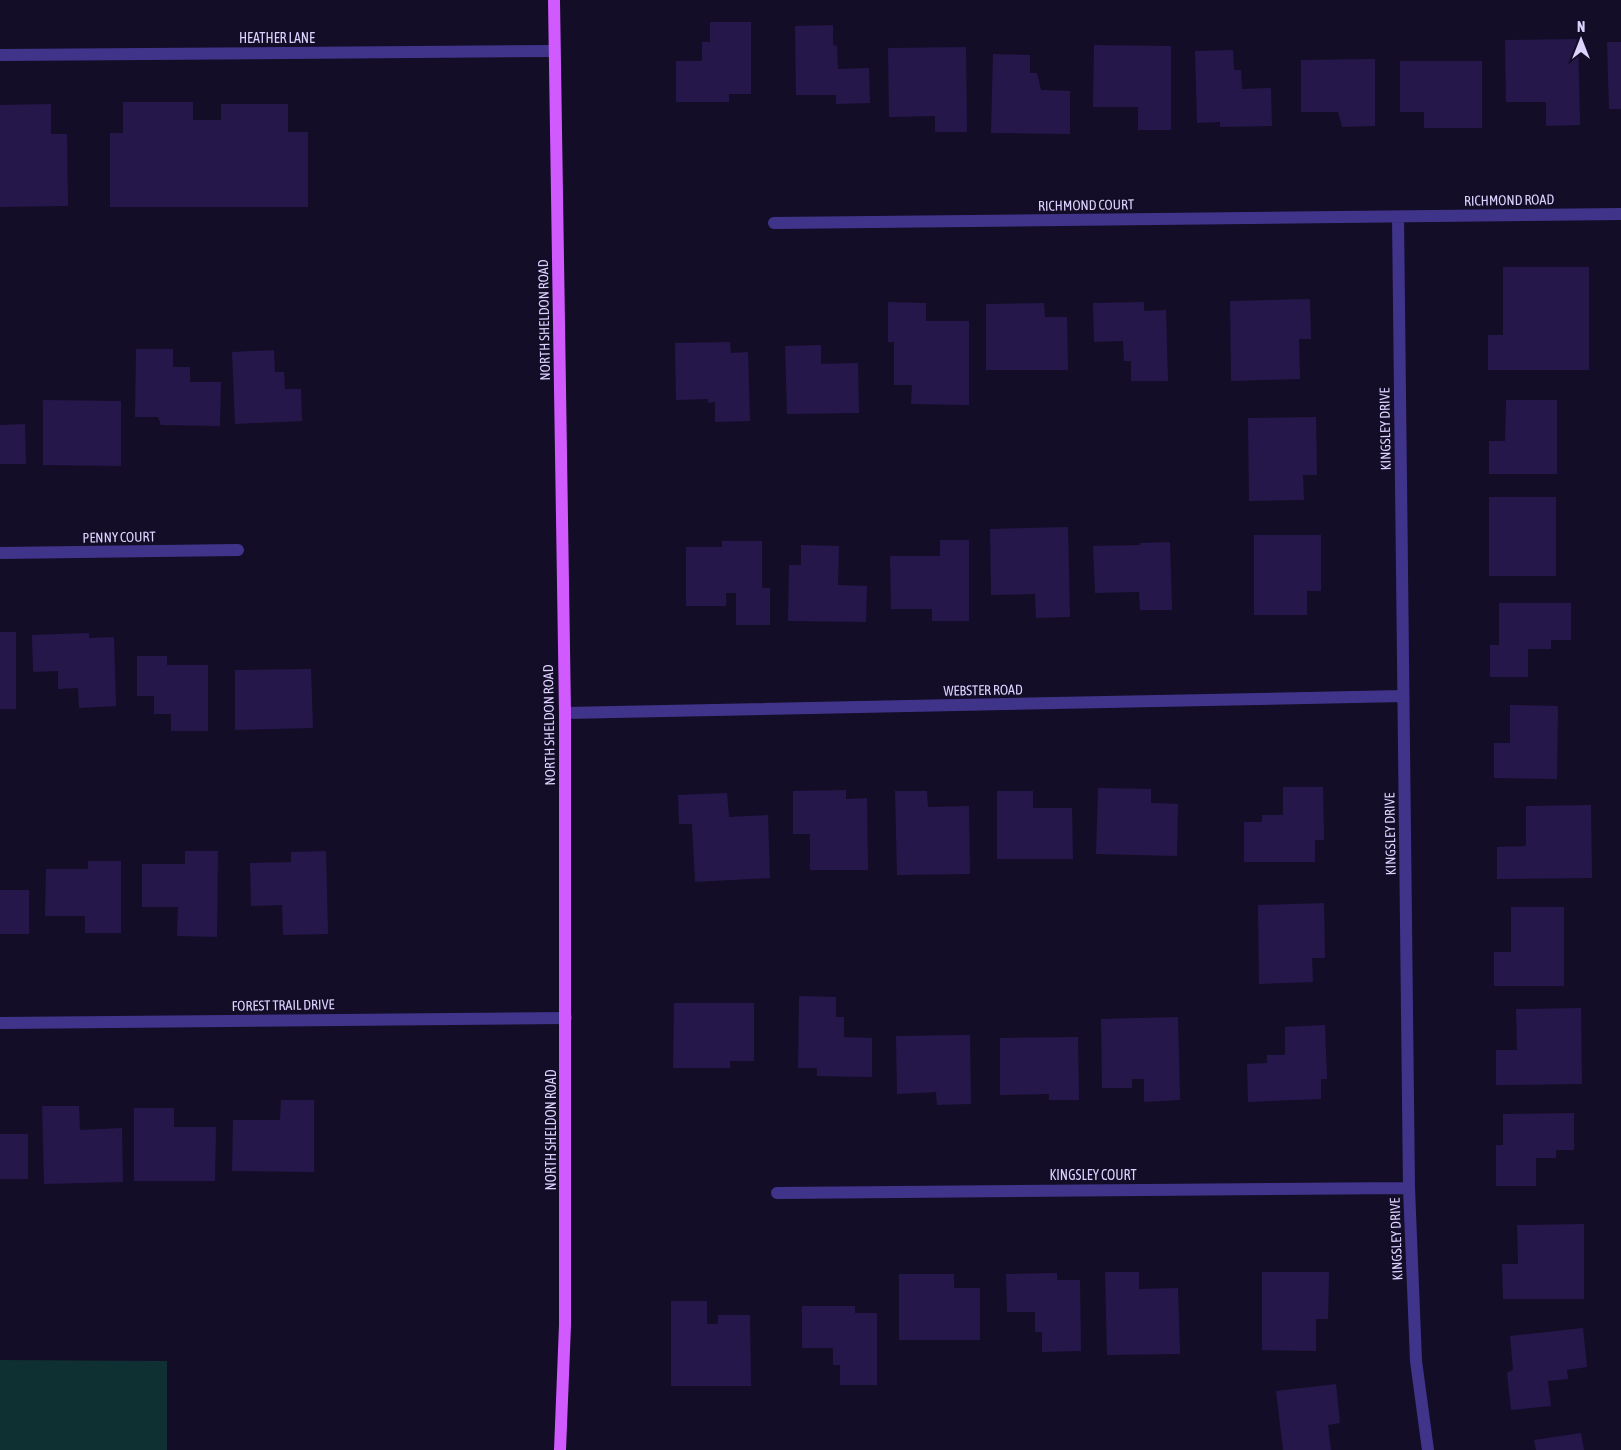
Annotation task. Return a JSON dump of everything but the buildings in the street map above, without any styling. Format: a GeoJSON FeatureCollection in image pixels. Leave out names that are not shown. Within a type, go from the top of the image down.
{"type":"FeatureCollection","features":[{"type":"Feature","properties":{"kind":"main road","name":"NORTH SHELDON ROAD"},"geometry":{"type":"LineString","coordinates":[[554,0],[565,713],[565,1325],[560,1450]]}},
{"type":"Feature","properties":{"kind":"street","name":"HEATHER LANE"},"geometry":{"type":"LineString","coordinates":[[0,55],[554,51]]}},
{"type":"Feature","properties":{"kind":"street","name":"RICHMOND ROAD"},"geometry":{"type":"LineString","coordinates":[[1398,217],[1621,214]]}},
{"type":"Feature","properties":{"kind":"street","name":"RICHMOND COURT"},"geometry":{"type":"LineString","coordinates":[[774,223],[1398,217]]}},
{"type":"Feature","properties":{"kind":"street","name":"KINGSLEY DRIVE"},"geometry":{"type":"LineString","coordinates":[[1398,217],[1409,1188],[1416,1361],[1428,1450]]}},
{"type":"Feature","properties":{"kind":"street","name":"PENNY COURT"},"geometry":{"type":"LineString","coordinates":[[0,553],[238,550]]}},
{"type":"Feature","properties":{"kind":"street","name":"WEBSTER ROAD"},"geometry":{"type":"LineString","coordinates":[[565,713],[1403,696]]}},
{"type":"Feature","properties":{"kind":"street","name":"FOREST TRAIL DRIVE"},"geometry":{"type":"LineString","coordinates":[[0,1023],[566,1018]]}},
{"type":"Feature","properties":{"kind":"street","name":"KINGSLEY COURT"},"geometry":{"type":"LineString","coordinates":[[776,1193],[1409,1188]]}},
{"type":"Feature","properties":{"kind":"green space"},"geometry":{"type":"Polygon","coordinates":[[[0,1360],[167,1361],[167,1450],[0,1450],[0,1360]]]}}]}
